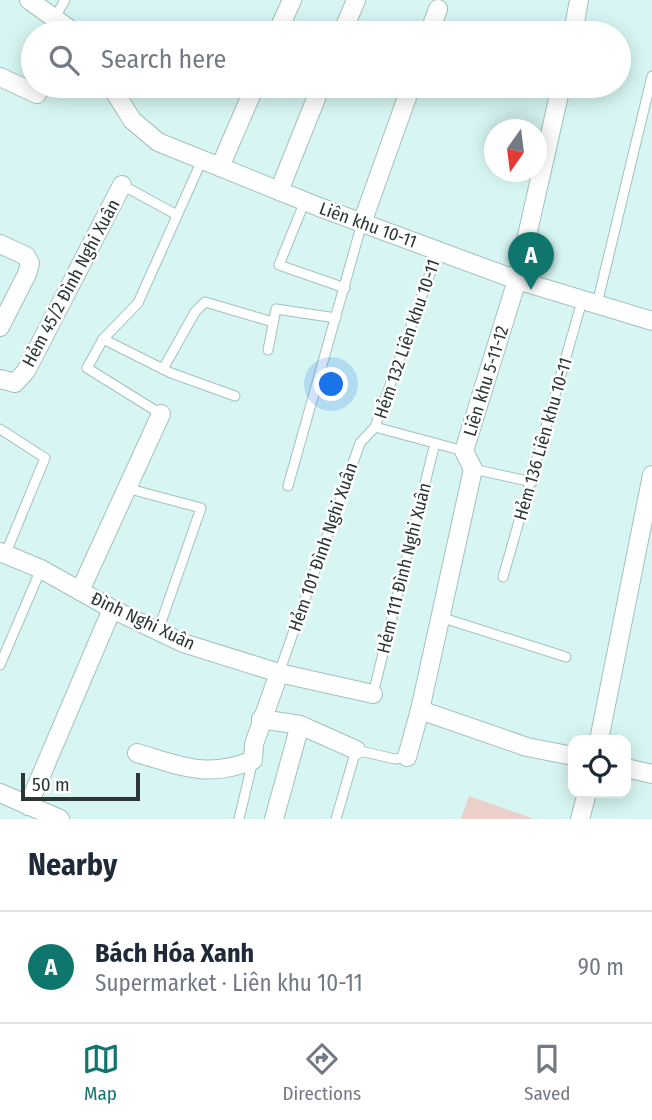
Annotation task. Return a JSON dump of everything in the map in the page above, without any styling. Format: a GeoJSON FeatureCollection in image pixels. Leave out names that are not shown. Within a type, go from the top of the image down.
{"type":"FeatureCollection","features":[{"type":"Feature","properties":{"kind":"street"},"geometry":{"type":"LineString","coordinates":[[29,0],[57,21]]}},
{"type":"Feature","properties":{"kind":"street"},"geometry":{"type":"LineString","coordinates":[[282,21],[292,0]]}},
{"type":"Feature","properties":{"kind":"street"},"geometry":{"type":"LineString","coordinates":[[347,21],[356,0]]}},
{"type":"Feature","properties":{"kind":"street"},"geometry":{"type":"LineString","coordinates":[[575,21],[579,0]]}},
{"type":"Feature","properties":{"kind":"street"},"geometry":{"type":"LineString","coordinates":[[434,21],[438,9]]}},
{"type":"Feature","properties":{"kind":"street"},"geometry":{"type":"LineString","coordinates":[[0,77],[21,87]]}},
{"type":"Feature","properties":{"kind":"street","name":"Liên khu 10-11"},"geometry":{"type":"LineString","coordinates":[[118,98],[132,120],[158,142],[362,223],[517,280],[652,321]]}},
{"type":"Feature","properties":{"kind":"street"},"geometry":{"type":"LineString","coordinates":[[220,167],[250,98]]}},
{"type":"Feature","properties":{"kind":"street"},"geometry":{"type":"LineString","coordinates":[[279,191],[316,98]]}},
{"type":"Feature","properties":{"kind":"street"},"geometry":{"type":"LineString","coordinates":[[362,223],[407,98]]}},
{"type":"Feature","properties":{"kind":"street","name":"Liên khu 5-11-12"},"geometry":{"type":"LineString","coordinates":[[473,469],[464,451],[517,280],[558,98]]}},
{"type":"Feature","properties":{"kind":"street","name":"Hẻm 45/2 Đình Nghi Xuân"},"geometry":{"type":"LineString","coordinates":[[0,379],[15,383],[26,370],[122,185]]}},
{"type":"Feature","properties":{"kind":"street"},"geometry":{"type":"LineString","coordinates":[[0,244],[26,256],[30,263],[0,327]]}},
{"type":"Feature","properties":{"kind":"street"},"geometry":{"type":"LineString","coordinates":[[80,591],[161,414]]}},
{"type":"Feature","properties":{"kind":"street"},"geometry":{"type":"LineString","coordinates":[[407,757],[420,710],[473,469]]}},
{"type":"Feature","properties":{"kind":"street"},"geometry":{"type":"LineString","coordinates":[[600,735],[652,475]]}},
{"type":"Feature","properties":{"kind":"street","name":"Đình Nghi Xuân"},"geometry":{"type":"LineString","coordinates":[[2,554],[41,569],[112,609],[183,643],[279,673],[373,694]]}},
{"type":"Feature","properties":{"kind":"street"},"geometry":{"type":"LineString","coordinates":[[28,806],[112,609]]}},
{"type":"Feature","properties":{"kind":"street"},"geometry":{"type":"LineString","coordinates":[[137,754],[206,770],[237,767],[253,760],[261,719],[279,673]]}},
{"type":"Feature","properties":{"kind":"street"},"geometry":{"type":"LineString","coordinates":[[420,710],[527,747],[568,755]]}},
{"type":"Feature","properties":{"kind":"street"},"geometry":{"type":"LineString","coordinates":[[261,719],[300,725],[356,750]]}},
{"type":"Feature","properties":{"kind":"street"},"geometry":{"type":"LineString","coordinates":[[274,819],[300,725]]}},
{"type":"Feature","properties":{"kind":"street"},"geometry":{"type":"LineString","coordinates":[[631,769],[652,774]]}},
{"type":"Feature","properties":{"kind":"street"},"geometry":{"type":"LineString","coordinates":[[0,793],[60,819]]}},
{"type":"Feature","properties":{"kind":"street"},"geometry":{"type":"LineString","coordinates":[[580,819],[586,798]]}},
{"type":"Feature","properties":{"kind":"lane"},"geometry":{"type":"LineString","coordinates":[[54,19],[65,0]]}},
{"type":"Feature","properties":{"kind":"lane","name":"Hẻm 136 Liên khu 10-11"},"geometry":{"type":"LineString","coordinates":[[503,577],[590,302],[652,76]]}},
{"type":"Feature","properties":{"kind":"lane"},"geometry":{"type":"LineString","coordinates":[[161,414],[87,368],[103,339],[138,303],[202,160]]}},
{"type":"Feature","properties":{"kind":"lane","name":"Hẻm 45/2 Đình Nghi Xuân"},"geometry":{"type":"LineString","coordinates":[[122,185],[177,215]]}},
{"type":"Feature","properties":{"kind":"lane"},"geometry":{"type":"LineString","coordinates":[[305,201],[279,265],[345,288]]}},
{"type":"Feature","properties":{"kind":"lane"},"geometry":{"type":"LineString","coordinates":[[288,485],[362,223]]}},
{"type":"Feature","properties":{"kind":"lane","name":"Hẻm 132 Liên khu 10-11"},"geometry":{"type":"LineString","coordinates":[[376,427],[438,251]]}},
{"type":"Feature","properties":{"kind":"lane"},"geometry":{"type":"LineString","coordinates":[[163,369],[195,312],[205,302],[273,322]]}},
{"type":"Feature","properties":{"kind":"lane"},"geometry":{"type":"LineString","coordinates":[[268,350],[276,309],[336,318]]}},
{"type":"Feature","properties":{"kind":"lane"},"geometry":{"type":"LineString","coordinates":[[103,339],[163,369],[235,396]]}},
{"type":"Feature","properties":{"kind":"lane"},"geometry":{"type":"LineString","coordinates":[[376,427],[464,451]]}},
{"type":"Feature","properties":{"kind":"lane","name":"Hẻm 101 Đình Nghi Xuân"},"geometry":{"type":"LineString","coordinates":[[279,673],[360,443],[376,427]]}},
{"type":"Feature","properties":{"kind":"lane"},"geometry":{"type":"LineString","coordinates":[[0,429],[45,458],[2,554]]}},
{"type":"Feature","properties":{"kind":"lane","name":"Hẻm 111 Đình Nghi Xuân"},"geometry":{"type":"LineString","coordinates":[[373,694],[435,443]]}},
{"type":"Feature","properties":{"kind":"lane"},"geometry":{"type":"LineString","coordinates":[[473,469],[532,482]]}},
{"type":"Feature","properties":{"kind":"lane"},"geometry":{"type":"LineString","coordinates":[[126,488],[201,509],[158,631]]}},
{"type":"Feature","properties":{"kind":"lane"},"geometry":{"type":"LineString","coordinates":[[0,665],[41,569]]}},
{"type":"Feature","properties":{"kind":"lane"},"geometry":{"type":"LineString","coordinates":[[440,617],[566,657]]}},
{"type":"Feature","properties":{"kind":"lane"},"geometry":{"type":"LineString","coordinates":[[336,819],[356,750],[395,759],[407,757]]}},
{"type":"Feature","properties":{"kind":"lane"},"geometry":{"type":"LineString","coordinates":[[239,819],[253,760]]}},
{"type":"Feature","properties":{"kind":"shaded area"},"geometry":{"type":"Polygon","coordinates":[[[469,796],[534,819],[461,819],[469,796]]]}},
{"type":"Feature","properties":{"kind":"place","name":"Bách Hóa Xanh"},"geometry":{"type":"Point","coordinates":[531,290]}}]}
